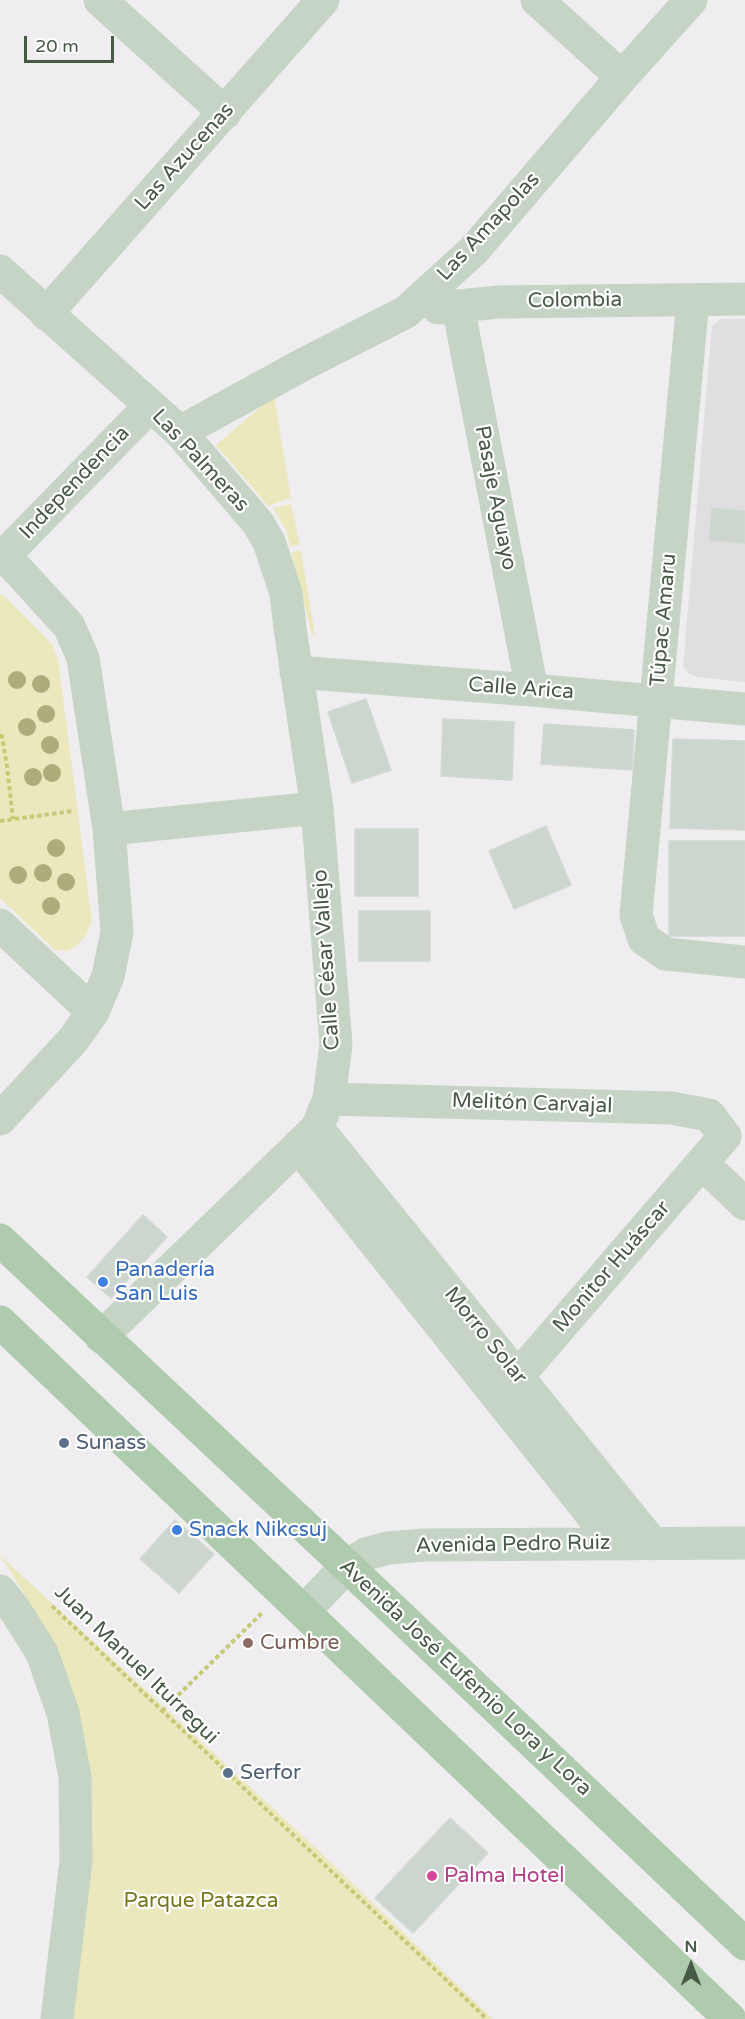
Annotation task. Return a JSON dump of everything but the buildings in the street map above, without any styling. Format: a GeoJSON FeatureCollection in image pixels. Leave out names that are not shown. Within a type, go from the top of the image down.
{"type":"FeatureCollection","features":[{"type":"Feature","properties":{"kind":"main road","name":"Avenida José Eufemio Lora y Lora"},"geometry":{"type":"LineString","coordinates":[[0,1240],[745,1944]]}},
{"type":"Feature","properties":{"kind":"main road"},"geometry":{"type":"LineString","coordinates":[[0,1322],[730,2019]]}},
{"type":"Feature","properties":{"kind":"street"},"geometry":{"type":"LineString","coordinates":[[100,0],[225,113]]}},
{"type":"Feature","properties":{"kind":"street","name":"Las Azucenas"},"geometry":{"type":"LineString","coordinates":[[46,314],[323,0]]}},
{"type":"Feature","properties":{"kind":"street"},"geometry":{"type":"LineString","coordinates":[[537,0],[622,77]]}},
{"type":"Feature","properties":{"kind":"street","name":"Las Amapolas"},"geometry":{"type":"LineString","coordinates":[[180,432],[406,312],[474,250],[691,0]]}},
{"type":"Feature","properties":{"kind":"street","name":"Las Palmeras"},"geometry":{"type":"LineString","coordinates":[[0,272],[180,432],[258,523],[268,542],[286,593],[296,672]]}},
{"type":"Feature","properties":{"kind":"street","name":"Colombia"},"geometry":{"type":"LineString","coordinates":[[406,312],[499,302],[745,299]]}},
{"type":"Feature","properties":{"kind":"street","name":"Túpac Amaru"},"geometry":{"type":"LineString","coordinates":[[693,300],[636,915],[644,939],[666,954],[745,962]]}},
{"type":"Feature","properties":{"kind":"street","name":"Pasaje Aguayo"},"geometry":{"type":"LineString","coordinates":[[458,306],[532,690]]}},
{"type":"Feature","properties":{"kind":"street","name":"Independencia"},"geometry":{"type":"LineString","coordinates":[[2,557],[150,406]]}},
{"type":"Feature","properties":{"kind":"street"},"geometry":{"type":"LineString","coordinates":[[0,1119],[74,1040],[93,1012],[108,976],[117,932],[109,829],[84,658],[69,626],[2,557]]}},
{"type":"Feature","properties":{"kind":"street","name":"Calle Arica"},"geometry":{"type":"LineString","coordinates":[[296,672],[745,709]]}},
{"type":"Feature","properties":{"kind":"street","name":"Calle César Vallejo"},"geometry":{"type":"LineString","coordinates":[[296,672],[317,808],[336,1044],[314,1124]]}},
{"type":"Feature","properties":{"kind":"street"},"geometry":{"type":"LineString","coordinates":[[109,829],[317,808]]}},
{"type":"Feature","properties":{"kind":"street"},"geometry":{"type":"LineString","coordinates":[[0,925],[93,1012]]}},
{"type":"Feature","properties":{"kind":"street","name":"Melitón Carvajal"},"geometry":{"type":"LineString","coordinates":[[314,1124],[671,1108],[709,1115],[725,1136]]}},
{"type":"Feature","properties":{"kind":"street"},"geometry":{"type":"LineString","coordinates":[[102,1337],[314,1124]]}},
{"type":"Feature","properties":{"kind":"street","name":"Morro Solar"},"geometry":{"type":"LineString","coordinates":[[314,1124],[508,1387],[615,1544]]}},
{"type":"Feature","properties":{"kind":"street","name":"Monitor Huáscar"},"geometry":{"type":"LineString","coordinates":[[508,1387],[725,1136]]}},
{"type":"Feature","properties":{"kind":"street"},"geometry":{"type":"LineString","coordinates":[[702,1163],[745,1204]]}},
{"type":"Feature","properties":{"kind":"street","name":"Morro Solar"},"geometry":{"type":"LineString","coordinates":[[508,1387],[653,1544]]}},
{"type":"Feature","properties":{"kind":"street","name":"Avenida Pedro Ruiz"},"geometry":{"type":"LineString","coordinates":[[294,1601],[366,1554],[388,1548],[425,1545],[745,1543]]}},
{"type":"Feature","properties":{"kind":"street"},"geometry":{"type":"LineString","coordinates":[[0,1591],[42,1653],[63,1713],[75,1777],[76,1862],[57,2019]]}},
{"type":"Feature","properties":{"kind":"path"},"geometry":{"type":"LineString","coordinates":[[0,736],[2,736],[4,746],[14,819]]}},
{"type":"Feature","properties":{"kind":"path"},"geometry":{"type":"LineString","coordinates":[[0,821],[73,811]]}},
{"type":"Feature","properties":{"kind":"path"},"geometry":{"type":"LineString","coordinates":[[162,1711],[294,1601]]}},
{"type":"Feature","properties":{"kind":"path","name":"Juan Manuel Iturregui"},"geometry":{"type":"LineString","coordinates":[[50,1604],[487,2019]]}},
{"type":"Feature","properties":{"kind":"shaded area"},"geometry":{"type":"Polygon","coordinates":[[[720,319],[745,319],[745,682],[697,677],[689,674],[683,667],[712,326],[720,319]]]}},
{"type":"Feature","properties":{"kind":"green space"},"geometry":{"type":"Polygon","coordinates":[[[274,396],[291,498],[268,506],[216,445],[274,396]]]}},
{"type":"Feature","properties":{"kind":"green space"},"geometry":{"type":"Polygon","coordinates":[[[291,504],[300,545],[290,546],[286,530],[273,508],[291,504]]]}},
{"type":"Feature","properties":{"kind":"green space"},"geometry":{"type":"Polygon","coordinates":[[[301,551],[315,635],[312,635],[291,552],[301,551]]]}},
{"type":"Feature","properties":{"kind":"green space"},"geometry":{"type":"Polygon","coordinates":[[[0,594],[51,643],[58,659],[92,921],[85,937],[68,951],[55,950],[0,898],[0,594]]]}},
{"type":"Feature","properties":{"kind":"green space","name":"Parque Patazca"},"geometry":{"type":"Polygon","coordinates":[[[0,1555],[316,1848],[493,2019],[71,2019],[85,1864],[87,1750],[83,1734],[33,1609],[0,1555]]]}},
{"type":"Feature","properties":{"kind":"place","name":"Panadería San Luis"},"geometry":{"type":"Point","coordinates":[103,1282]}},
{"type":"Feature","properties":{"kind":"place","name":"Sunass"},"geometry":{"type":"Point","coordinates":[64,1443]}},
{"type":"Feature","properties":{"kind":"place","name":"Snack Nikcsuj"},"geometry":{"type":"Point","coordinates":[177,1530]}},
{"type":"Feature","properties":{"kind":"place","name":"Cumbre"},"geometry":{"type":"Point","coordinates":[248,1643]}},
{"type":"Feature","properties":{"kind":"place","name":"Serfor"},"geometry":{"type":"Point","coordinates":[228,1773]}},
{"type":"Feature","properties":{"kind":"place","name":"Palma Hotel"},"geometry":{"type":"Point","coordinates":[432,1876]}}]}
